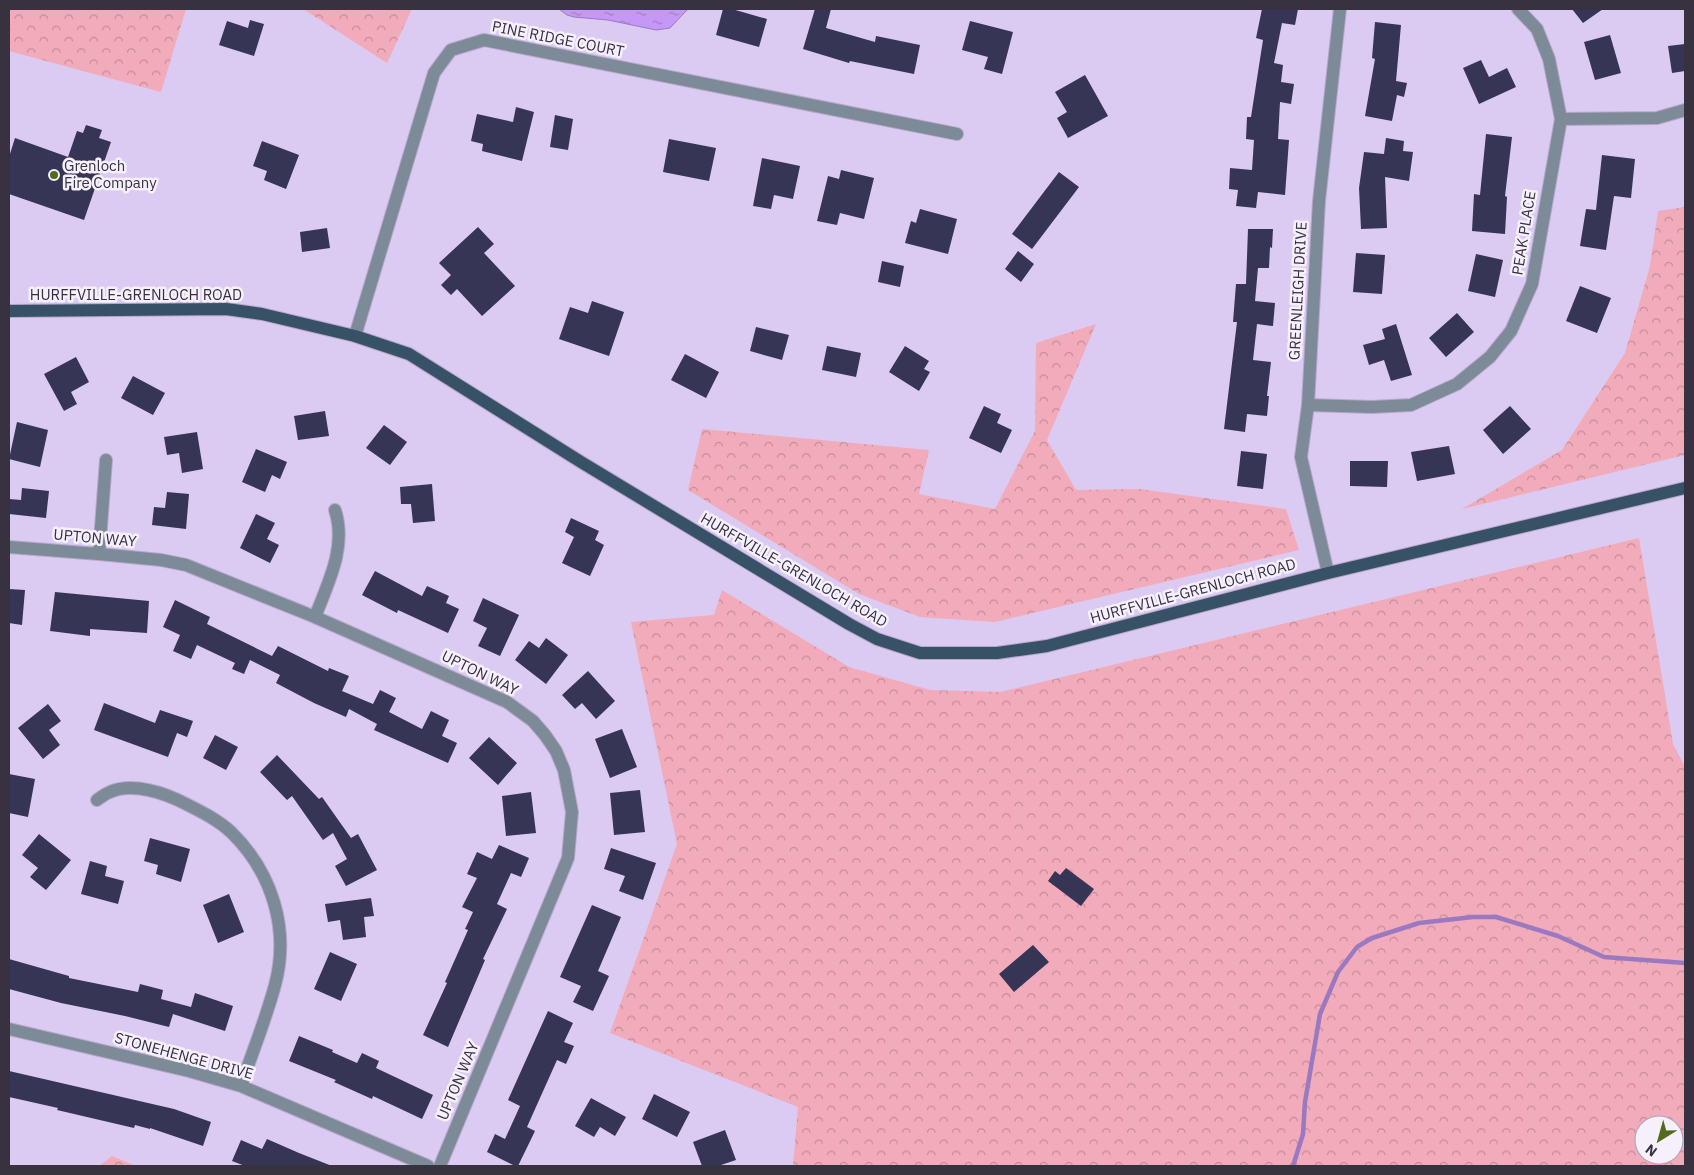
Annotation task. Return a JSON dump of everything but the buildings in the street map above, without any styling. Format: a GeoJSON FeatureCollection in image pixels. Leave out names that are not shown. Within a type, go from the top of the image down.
{"type":"FeatureCollection","features":[{"type":"Feature","properties":{"kind":"main road","name":"HURFFVILLE-GRENLOCH ROAD"},"geometry":{"type":"LineString","coordinates":[[9,311],[226,309],[262,314],[355,336],[410,354],[581,462],[849,624],[877,639],[920,653],[997,653],[1047,646],[1328,573],[1685,488]]}},
{"type":"Feature","properties":{"kind":"street","name":"GREENLEIGH DRIVE"},"geometry":{"type":"LineString","coordinates":[[1328,573],[1301,457],[1308,405],[1319,201],[1340,9]]}},
{"type":"Feature","properties":{"kind":"street","name":"PEAK PLACE"},"geometry":{"type":"LineString","coordinates":[[1308,405],[1372,407],[1411,405],[1457,384],[1490,357],[1511,331],[1532,284],[1561,120],[1549,59],[1537,29],[1518,9]]}},
{"type":"Feature","properties":{"kind":"street","name":"PINE RIDGE COURT"},"geometry":{"type":"LineString","coordinates":[[355,336],[434,73],[451,50],[484,40],[957,134]]}},
{"type":"Feature","properties":{"kind":"street"},"geometry":{"type":"LineString","coordinates":[[1561,120],[1657,118],[1685,110]]}},
{"type":"Feature","properties":{"kind":"street"},"geometry":{"type":"LineString","coordinates":[[99,554],[106,460]]}},
{"type":"Feature","properties":{"kind":"street"},"geometry":{"type":"LineString","coordinates":[[315,617],[337,556],[340,524],[335,510]]}},
{"type":"Feature","properties":{"kind":"street","name":"UPTON WAY"},"geometry":{"type":"LineString","coordinates":[[9,548],[99,554],[161,560],[186,565],[315,617],[489,693],[521,711],[545,735],[556,751],[564,770],[568,790],[572,812],[568,858],[440,1166]]}},
{"type":"Feature","properties":{"kind":"street"},"geometry":{"type":"LineString","coordinates":[[97,800],[110,792],[124,788],[137,788],[181,801],[208,815],[230,831],[261,870],[271,890],[280,928],[278,967],[275,985],[241,1086]]}},
{"type":"Feature","properties":{"kind":"street","name":"STONEHENGE DRIVE"},"geometry":{"type":"LineString","coordinates":[[9,1029],[188,1071],[241,1086],[428,1166]]}},
{"type":"Feature","properties":{"kind":"green space"},"geometry":{"type":"Polygon","coordinates":[[[9,9],[186,9],[161,92],[9,51],[9,9]]]}},
{"type":"Feature","properties":{"kind":"green space"},"geometry":{"type":"Polygon","coordinates":[[[303,9],[412,9],[387,63],[303,9]]]}},
{"type":"Feature","properties":{"kind":"green space"},"geometry":{"type":"Polygon","coordinates":[[[1685,207],[1685,455],[1462,509],[1562,450],[1625,353],[1650,266],[1658,211],[1685,207]]]}},
{"type":"Feature","properties":{"kind":"green space"},"geometry":{"type":"Polygon","coordinates":[[[1096,324],[1047,440],[1076,490],[1139,489],[1286,509],[1299,550],[995,622],[920,617],[859,594],[688,490],[702,429],[929,450],[919,494],[995,509],[1035,431],[1036,343],[1096,324]]]}},
{"type":"Feature","properties":{"kind":"green space"},"geometry":{"type":"Polygon","coordinates":[[[1639,538],[1673,744],[1685,767],[1685,1166],[793,1166],[798,1107],[610,1033],[677,844],[631,622],[714,615],[722,590],[849,667],[930,690],[1000,692],[1639,538]]]}},
{"type":"Feature","properties":{"kind":"green space"},"geometry":{"type":"Polygon","coordinates":[[[112,1156],[136,1166],[99,1166],[112,1156]]]}},
{"type":"Feature","properties":{"kind":"water"},"geometry":{"type":"Polygon","coordinates":[[[559,9],[688,9],[670,28],[656,30],[608,20],[574,17],[567,15],[559,9]]]}},
{"type":"Feature","properties":{"kind":"waterway"},"geometry":{"type":"LineString","coordinates":[[1293,1166],[1303,1134],[1305,1102],[1320,1014],[1338,972],[1357,947],[1372,938],[1419,923],[1473,917],[1496,917],[1558,936],[1604,957],[1685,963]]}},
{"type":"Feature","properties":{"kind":"place","name":"Grenloch Fire Company"},"geometry":{"type":"Point","coordinates":[54,175]}}]}
